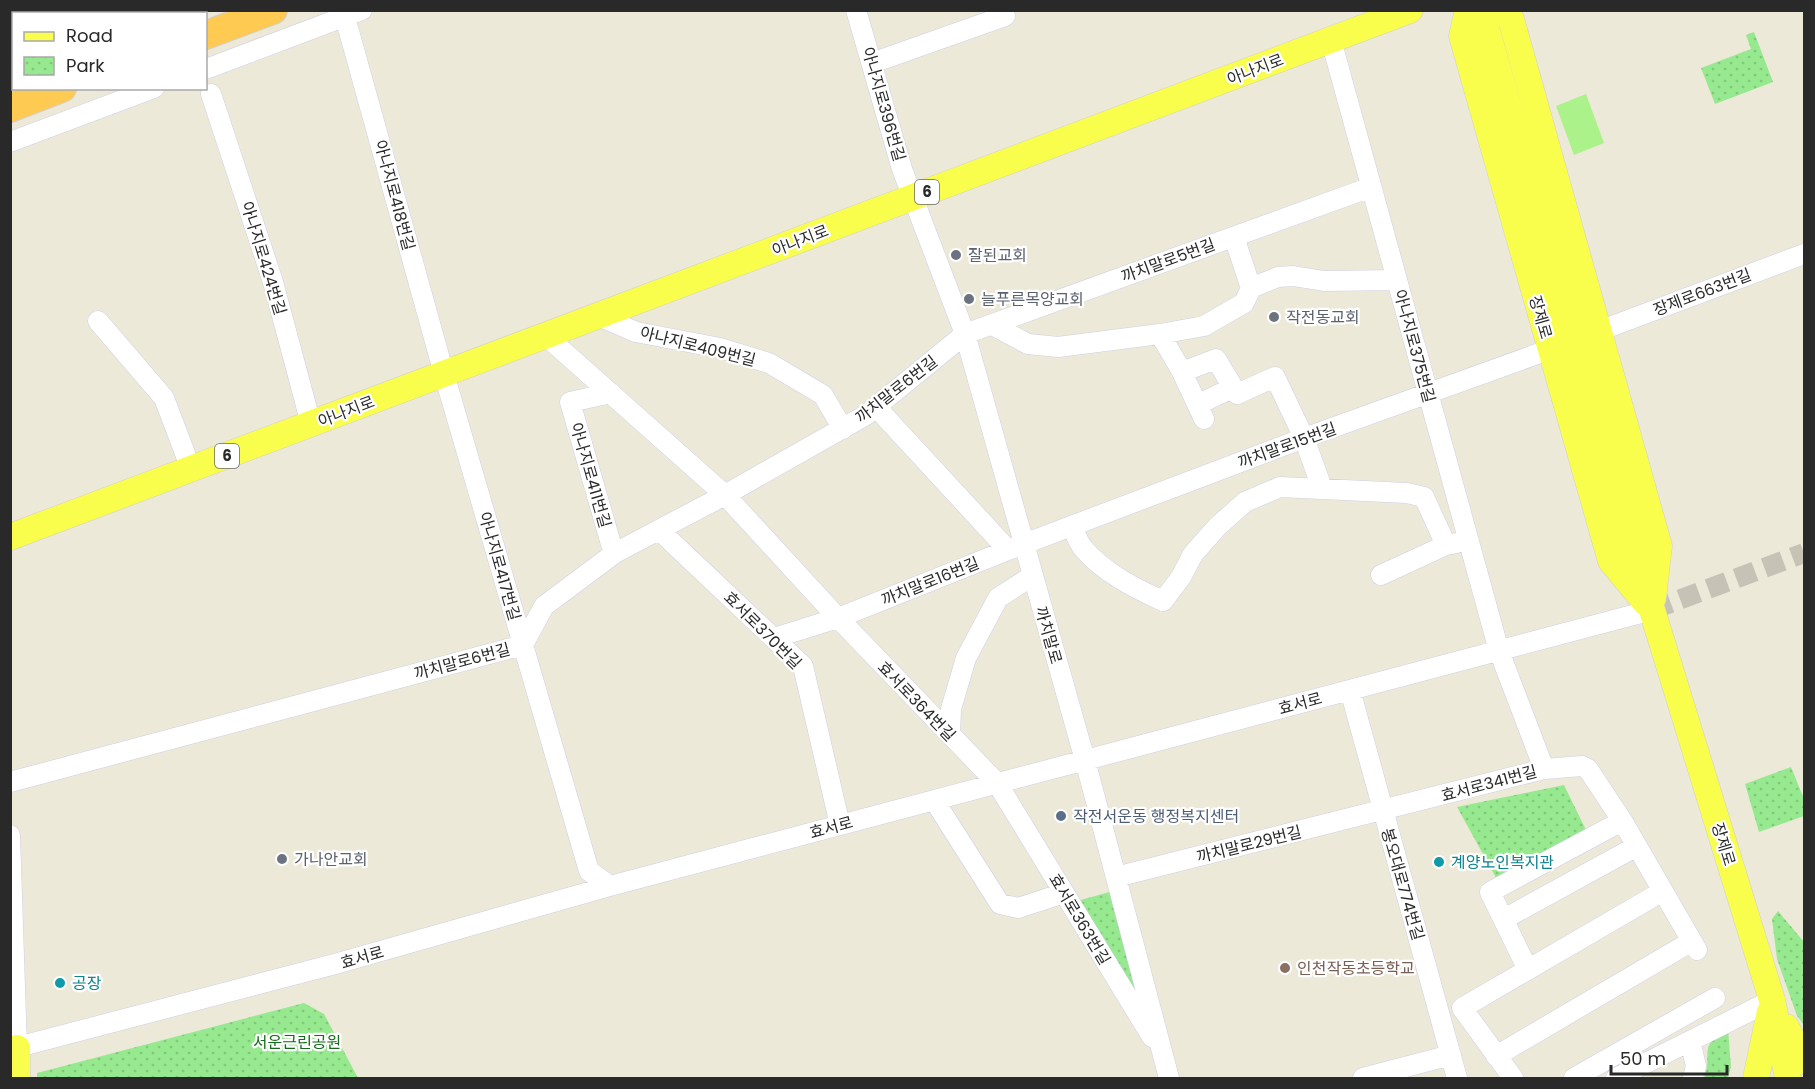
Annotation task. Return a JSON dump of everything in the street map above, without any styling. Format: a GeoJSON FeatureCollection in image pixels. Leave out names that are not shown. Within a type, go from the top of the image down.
{"type":"FeatureCollection","features":[{"type":"Feature","properties":{"kind":"highway"},"geometry":{"type":"LineString","coordinates":[[207,35],[273,10]]}},
{"type":"Feature","properties":{"kind":"highway"},"geometry":{"type":"LineString","coordinates":[[10,108],[57,90]]}},
{"type":"Feature","properties":{"kind":"main road","name":"아나지로"},"geometry":{"type":"LineString","coordinates":[[10,537],[1331,40],[1375,17],[1410,10]]}},
{"type":"Feature","properties":{"kind":"main road","name":"장제로"},"geometry":{"type":"LineString","coordinates":[[1468,10],[1462,36],[1611,561],[1652,610]]}},
{"type":"Feature","properties":{"kind":"main road","name":"장제로"},"geometry":{"type":"LineString","coordinates":[[1481,10],[1652,610],[1772,1000],[1788,1078]]}},
{"type":"Feature","properties":{"kind":"main road","name":"장제로"},"geometry":{"type":"LineString","coordinates":[[1502,10],[1511,19],[1659,546],[1652,610]]}},
{"type":"Feature","properties":{"kind":"main road"},"geometry":{"type":"LineString","coordinates":[[1772,1000],[1804,1061]]}},
{"type":"Feature","properties":{"kind":"main road"},"geometry":{"type":"LineString","coordinates":[[1756,1078],[1772,1000]]}},
{"type":"Feature","properties":{"kind":"main road"},"geometry":{"type":"LineString","coordinates":[[14,1049],[18,1078]]}},
{"type":"Feature","properties":{"kind":"street","name":"아나지로396번길"},"geometry":{"type":"LineString","coordinates":[[856,10],[902,169],[914,197]]}},
{"type":"Feature","properties":{"kind":"street"},"geometry":{"type":"LineString","coordinates":[[207,69],[354,14]]}},
{"type":"Feature","properties":{"kind":"street","name":"아나지로418번길"},"geometry":{"type":"LineString","coordinates":[[354,14],[444,374]]}},
{"type":"Feature","properties":{"kind":"street"},"geometry":{"type":"LineString","coordinates":[[872,63],[1005,16]]}},
{"type":"Feature","properties":{"kind":"street","name":"아나지로375번길"},"geometry":{"type":"LineString","coordinates":[[1331,40],[1499,651]]}},
{"type":"Feature","properties":{"kind":"street"},"geometry":{"type":"LineString","coordinates":[[10,142],[149,90]]}},
{"type":"Feature","properties":{"kind":"street","name":"아나지로424번길"},"geometry":{"type":"LineString","coordinates":[[211,94],[273,282],[311,424]]}},
{"type":"Feature","properties":{"kind":"street","name":"까치말로5번길"},"geometry":{"type":"LineString","coordinates":[[965,334],[1371,187]]}},
{"type":"Feature","properties":{"kind":"street","name":"까치말로"},"geometry":{"type":"LineString","coordinates":[[914,197],[965,334],[1016,547],[1032,576],[1169,1078]]}},
{"type":"Feature","properties":{"kind":"street"},"geometry":{"type":"LineString","coordinates":[[1234,237],[1251,288]]}},
{"type":"Feature","properties":{"kind":"street","name":"장제로663번길"},"geometry":{"type":"LineString","coordinates":[[1599,331],[1804,254]]}},
{"type":"Feature","properties":{"kind":"street"},"geometry":{"type":"LineString","coordinates":[[992,325],[1028,344],[1058,347],[1204,326],[1244,303],[1251,288],[1278,277],[1293,276],[1324,281],[1397,280]]}},
{"type":"Feature","properties":{"kind":"street","name":"아나지로409번길"},"geometry":{"type":"LineString","coordinates":[[599,316],[636,332],[720,348],[770,363],[823,395],[843,429]]}},
{"type":"Feature","properties":{"kind":"street"},"geometry":{"type":"LineString","coordinates":[[98,321],[164,398],[191,469]]}},
{"type":"Feature","properties":{"kind":"street","name":"까치말로6번길"},"geometry":{"type":"LineString","coordinates":[[10,782],[523,645],[544,606],[615,553],[866,416],[965,334]]}},
{"type":"Feature","properties":{"kind":"street"},"geometry":{"type":"LineString","coordinates":[[1160,334],[1201,411],[1232,388]]}},
{"type":"Feature","properties":{"kind":"street"},"geometry":{"type":"LineString","coordinates":[[546,336],[725,495]]}},
{"type":"Feature","properties":{"kind":"street","name":"까치말로15번길"},"geometry":{"type":"LineString","coordinates":[[1016,547],[1304,438],[1551,349]]}},
{"type":"Feature","properties":{"kind":"street"},"geometry":{"type":"LineString","coordinates":[[1182,372],[1216,359],[1237,394],[1275,377],[1304,438],[1322,488]]}},
{"type":"Feature","properties":{"kind":"street","name":"아나지로417번길"},"geometry":{"type":"LineString","coordinates":[[444,374],[589,871],[610,886]]}},
{"type":"Feature","properties":{"kind":"street","name":"아나지로411번길"},"geometry":{"type":"LineString","coordinates":[[610,393],[570,402],[615,553]]}},
{"type":"Feature","properties":{"kind":"street"},"geometry":{"type":"LineString","coordinates":[[876,407],[1016,547]]}},
{"type":"Feature","properties":{"kind":"street"},"geometry":{"type":"LineString","coordinates":[[1072,526],[1081,547],[1112,574],[1163,601],[1181,577],[1193,554],[1218,526],[1245,502],[1280,487],[1407,493],[1424,497],[1446,545]]}},
{"type":"Feature","properties":{"kind":"street","name":"효서로364번길"},"geometry":{"type":"LineString","coordinates":[[725,495],[838,618],[997,783]]}},
{"type":"Feature","properties":{"kind":"street","name":"효서로370번길"},"geometry":{"type":"LineString","coordinates":[[659,530],[803,666],[840,825]]}},
{"type":"Feature","properties":{"kind":"street"},"geometry":{"type":"LineString","coordinates":[[1381,575],[1446,545],[1469,540]]}},
{"type":"Feature","properties":{"kind":"street","name":"까치말로16번길"},"geometry":{"type":"LineString","coordinates":[[774,638],[838,618],[1016,547]]}},
{"type":"Feature","properties":{"kind":"street"},"geometry":{"type":"LineString","coordinates":[[950,734],[951,709],[966,658],[998,598],[1032,576]]}},
{"type":"Feature","properties":{"kind":"street","name":"효서로"},"geometry":{"type":"LineString","coordinates":[[14,1049],[335,964],[610,886],[1652,610]]}},
{"type":"Feature","properties":{"kind":"street","name":"효서로341번길"},"geometry":{"type":"LineString","coordinates":[[1382,810],[1544,769],[1499,651]]}},
{"type":"Feature","properties":{"kind":"street","name":"봉오대로774번길"},"geometry":{"type":"LineString","coordinates":[[1350,690],[1457,1078]]}},
{"type":"Feature","properties":{"kind":"street"},"geometry":{"type":"LineString","coordinates":[[1496,1056],[1695,946],[1622,821],[1588,769],[1582,766],[1544,769]]}},
{"type":"Feature","properties":{"kind":"street","name":"효서로363번길"},"geometry":{"type":"LineString","coordinates":[[997,783],[1162,1055]]}},
{"type":"Feature","properties":{"kind":"street"},"geometry":{"type":"LineString","coordinates":[[933,800],[1000,904],[1018,908],[1064,893]]}},
{"type":"Feature","properties":{"kind":"street","name":"까치말로29번길"},"geometry":{"type":"LineString","coordinates":[[1116,877],[1382,810]]}},
{"type":"Feature","properties":{"kind":"street"},"geometry":{"type":"LineString","coordinates":[[1528,970],[1490,892],[1622,821]]}},
{"type":"Feature","properties":{"kind":"street"},"geometry":{"type":"LineString","coordinates":[[10,835],[14,1049]]}},
{"type":"Feature","properties":{"kind":"street"},"geometry":{"type":"LineString","coordinates":[[1504,919],[1637,846]]}},
{"type":"Feature","properties":{"kind":"street"},"geometry":{"type":"LineString","coordinates":[[1512,1078],[1462,1008],[1663,891]]}},
{"type":"Feature","properties":{"kind":"street"},"geometry":{"type":"LineString","coordinates":[[1574,1078],[1715,998]]}},
{"type":"Feature","properties":{"kind":"street"},"geometry":{"type":"LineString","coordinates":[[1616,1078],[1772,1000]]}},
{"type":"Feature","properties":{"kind":"street"},"geometry":{"type":"LineString","coordinates":[[1690,1041],[1696,1066],[1693,1078]]}},
{"type":"Feature","properties":{"kind":"street"},"geometry":{"type":"LineString","coordinates":[[1363,1078],[1450,1055]]}},
{"type":"Feature","properties":{"kind":"green space"},"geometry":{"type":"Polygon","coordinates":[[[1754,32],[1773,82],[1715,104],[1701,68],[1751,49],[1746,35],[1754,32]]]}},
{"type":"Feature","properties":{"kind":"green space"},"geometry":{"type":"Polygon","coordinates":[[[1586,94],[1604,143],[1574,155],[1556,106],[1586,94]]]}},
{"type":"Feature","properties":{"kind":"green space"},"geometry":{"type":"Polygon","coordinates":[[[1791,767],[1804,799],[1804,816],[1759,832],[1745,784],[1791,767]]]}},
{"type":"Feature","properties":{"kind":"green space"},"geometry":{"type":"Polygon","coordinates":[[[1564,785],[1587,832],[1500,885],[1457,807],[1564,785]]]}},
{"type":"Feature","properties":{"kind":"green space"},"geometry":{"type":"Polygon","coordinates":[[[1113,891],[1141,1008],[1077,901],[1113,891]]]}},
{"type":"Feature","properties":{"kind":"green space"},"geometry":{"type":"Polygon","coordinates":[[[1778,911],[1804,942],[1804,1025],[1797,1016],[1777,959],[1772,919],[1778,911]]]}},
{"type":"Feature","properties":{"kind":"green space","name":"서운근린공원"},"geometry":{"type":"Polygon","coordinates":[[[304,1003],[324,1014],[358,1078],[37,1078],[37,1073],[304,1003]]]}},
{"type":"Feature","properties":{"kind":"green space"},"geometry":{"type":"Polygon","coordinates":[[[1728,1029],[1731,1067],[1728,1078],[1705,1078],[1709,1045],[1728,1029]]]}},
{"type":"Feature","properties":{"kind":"tunnel"},"geometry":{"type":"LineString","coordinates":[[1652,610],[1804,553]]}},
{"type":"Feature","properties":{"kind":"place","name":"잘된교회"},"geometry":{"type":"Point","coordinates":[956,255]}},
{"type":"Feature","properties":{"kind":"place","name":"늘푸른목양교회"},"geometry":{"type":"Point","coordinates":[969,299]}},
{"type":"Feature","properties":{"kind":"place","name":"작전동교회"},"geometry":{"type":"Point","coordinates":[1274,317]}},
{"type":"Feature","properties":{"kind":"place","name":"작전서운동 행정복지센터"},"geometry":{"type":"Point","coordinates":[1061,816]}},
{"type":"Feature","properties":{"kind":"place","name":"가나안교회"},"geometry":{"type":"Point","coordinates":[282,859]}},
{"type":"Feature","properties":{"kind":"place","name":"계양노인복지관"},"geometry":{"type":"Point","coordinates":[1439,862]}},
{"type":"Feature","properties":{"kind":"place","name":"인천작동초등학교"},"geometry":{"type":"Point","coordinates":[1285,968]}},
{"type":"Feature","properties":{"kind":"place","name":"공장"},"geometry":{"type":"Point","coordinates":[60,983]}}]}
